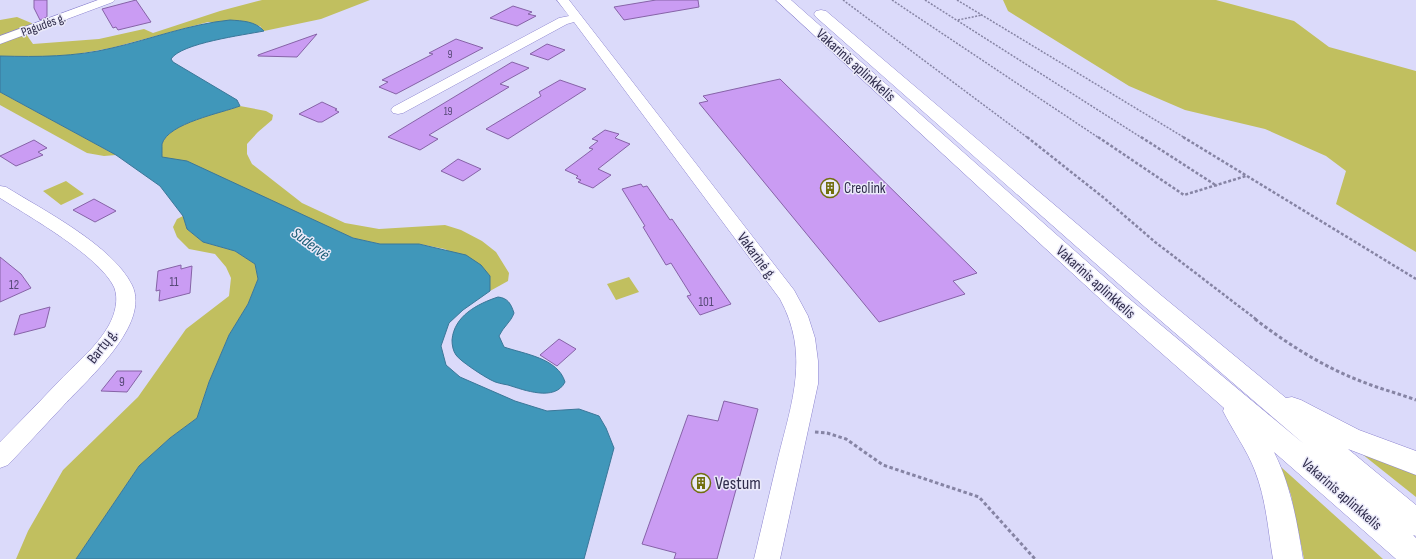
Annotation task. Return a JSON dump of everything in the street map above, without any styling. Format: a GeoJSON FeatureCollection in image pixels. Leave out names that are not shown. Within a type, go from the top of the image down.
{"type":"FeatureCollection","features":[{"type":"Feature","properties":{"kind":"highway","name":"Vakarinis aplinkkelis"},"geometry":{"type":"LineString","coordinates":[[783,0],[1118,302],[1416,523]]}},
{"type":"Feature","properties":{"kind":"highway","name":"Vakarinis aplinkkelis"},"geometry":{"type":"LineString","coordinates":[[805,0],[1237,389],[1416,557]]}},
{"type":"Feature","properties":{"kind":"highway"},"geometry":{"type":"LineString","coordinates":[[1237,389],[1349,438],[1416,463]]}},
{"type":"Feature","properties":{"kind":"highway"},"geometry":{"type":"LineString","coordinates":[[1237,389],[1254,441],[1269,472],[1279,505],[1288,559]]}},
{"type":"Feature","properties":{"kind":"street","name":"Pagudės g."},"geometry":{"type":"LineString","coordinates":[[0,40],[108,0]]}},
{"type":"Feature","properties":{"kind":"street","name":"Vakarinė g."},"geometry":{"type":"LineString","coordinates":[[563,0],[787,295],[796,309],[805,338],[808,362],[807,384],[768,559]]}},
{"type":"Feature","properties":{"kind":"street"},"geometry":{"type":"LineString","coordinates":[[398,110],[563,21],[576,18]]}},
{"type":"Feature","properties":{"kind":"street","name":"Bartų g."},"geometry":{"type":"LineString","coordinates":[[0,191],[78,242],[102,261],[115,274],[123,285],[126,298],[123,315],[116,331],[94,358],[0,458]]}},
{"type":"Feature","properties":{"kind":"path"},"geometry":{"type":"LineString","coordinates":[[844,0],[989,108],[1104,198],[1155,242],[1276,335],[1308,355],[1357,380],[1416,400]]}},
{"type":"Feature","properties":{"kind":"path"},"geometry":{"type":"LineString","coordinates":[[892,0],[1184,195],[1218,186],[1247,176]]}},
{"type":"Feature","properties":{"kind":"path"},"geometry":{"type":"LineString","coordinates":[[925,0],[1218,186]]}},
{"type":"Feature","properties":{"kind":"path"},"geometry":{"type":"LineString","coordinates":[[957,0],[1416,279]]}},
{"type":"Feature","properties":{"kind":"path"},"geometry":{"type":"LineString","coordinates":[[958,20],[982,15]]}},
{"type":"Feature","properties":{"kind":"path"},"geometry":{"type":"LineString","coordinates":[[796,430],[827,433],[846,440],[884,465],[979,497],[1035,559]]}},
{"type":"Feature","properties":{"kind":"shaded area"},"geometry":{"type":"Polygon","coordinates":[[[262,0],[370,0],[321,19],[264,31],[260,26],[208,22],[111,48],[72,55],[36,57],[0,56],[0,20],[17,17],[36,25],[26,34],[33,44],[99,39],[144,29],[153,33],[220,11],[262,0]]]}},
{"type":"Feature","properties":{"kind":"shaded area"},"geometry":{"type":"Polygon","coordinates":[[[1003,0],[1216,0],[1294,21],[1329,47],[1416,71],[1416,252],[1336,204],[1346,171],[1326,156],[1265,129],[1185,110],[1129,86],[1008,11],[1003,0]]]}},
{"type":"Feature","properties":{"kind":"shaded area"},"geometry":{"type":"Polygon","coordinates":[[[0,92],[116,155],[104,156],[87,153],[0,105],[0,92]]]}},
{"type":"Feature","properties":{"kind":"shaded area"},"geometry":{"type":"Polygon","coordinates":[[[240,106],[266,111],[273,115],[272,120],[247,144],[247,154],[252,164],[302,203],[345,223],[379,229],[445,225],[461,230],[482,241],[496,252],[509,273],[508,281],[490,291],[489,275],[445,249],[419,244],[380,244],[353,238],[162,157],[162,144],[166,137],[174,130],[196,120],[240,106]]]}},
{"type":"Feature","properties":{"kind":"shaded area"},"geometry":{"type":"Polygon","coordinates":[[[66,181],[84,194],[61,205],[43,191],[66,181]]]}},
{"type":"Feature","properties":{"kind":"shaded area"},"geometry":{"type":"Polygon","coordinates":[[[183,216],[187,229],[203,242],[235,251],[255,264],[258,279],[248,304],[229,335],[209,382],[197,418],[170,438],[139,466],[76,559],[16,559],[28,531],[63,470],[138,397],[186,329],[229,296],[231,278],[226,267],[215,254],[189,249],[177,237],[173,227],[177,219],[183,216]]]}},
{"type":"Feature","properties":{"kind":"shaded area"},"geometry":{"type":"Polygon","coordinates":[[[629,277],[639,292],[616,300],[607,284],[629,277]]]}},
{"type":"Feature","properties":{"kind":"shaded area"},"geometry":{"type":"Polygon","coordinates":[[[1362,454],[1416,473],[1416,497],[1362,454]]]}},
{"type":"Feature","properties":{"kind":"shaded area"},"geometry":{"type":"Polygon","coordinates":[[[1281,467],[1383,559],[1304,559],[1291,495],[1281,467]]]}},
{"type":"Feature","properties":{"kind":"water","name":"Sudervė"},"geometry":{"type":"Polygon","coordinates":[[[230,20],[253,23],[264,31],[228,37],[200,44],[177,53],[171,59],[173,62],[237,100],[240,106],[196,120],[174,130],[166,137],[162,144],[162,157],[187,161],[353,238],[380,244],[419,244],[466,255],[481,265],[490,276],[490,291],[463,310],[449,323],[441,346],[446,365],[460,377],[515,401],[547,411],[579,409],[599,416],[606,428],[614,448],[584,559],[76,559],[139,466],[170,438],[197,418],[209,382],[229,335],[248,304],[258,279],[255,264],[235,251],[203,242],[187,229],[183,216],[160,186],[116,155],[0,92],[0,56],[70,55],[98,51],[185,28],[230,20]]]}},
{"type":"Feature","properties":{"kind":"water"},"geometry":{"type":"Polygon","coordinates":[[[498,297],[509,302],[514,313],[499,336],[504,347],[539,358],[555,367],[565,382],[554,392],[530,392],[497,383],[477,372],[462,361],[454,352],[452,340],[457,324],[475,307],[498,297]]]}},
{"type":"Feature","properties":{"kind":"building"},"geometry":{"type":"Polygon","coordinates":[[[34,0],[47,0],[47,17],[40,20],[34,8],[34,0]]]}},
{"type":"Feature","properties":{"kind":"building"},"geometry":{"type":"Polygon","coordinates":[[[136,0],[151,22],[118,30],[116,27],[113,28],[102,9],[136,0]]]}},
{"type":"Feature","properties":{"kind":"building"},"geometry":{"type":"Polygon","coordinates":[[[656,0],[698,0],[699,7],[624,20],[614,7],[656,0]]]}},
{"type":"Feature","properties":{"kind":"building"},"geometry":{"type":"Polygon","coordinates":[[[513,6],[532,12],[528,14],[536,16],[517,26],[490,18],[513,6]]]}},
{"type":"Feature","properties":{"kind":"building"},"geometry":{"type":"Polygon","coordinates":[[[317,34],[297,57],[258,56],[258,55],[317,34]]]}},
{"type":"Feature","properties":{"kind":"building"},"geometry":{"type":"Polygon","coordinates":[[[456,39],[483,48],[396,94],[379,87],[388,82],[382,80],[433,54],[429,53],[456,39]]]}},
{"type":"Feature","properties":{"kind":"building"},"geometry":{"type":"Polygon","coordinates":[[[547,44],[565,50],[548,60],[530,54],[547,44]]]}},
{"type":"Feature","properties":{"kind":"building"},"geometry":{"type":"Polygon","coordinates":[[[512,62],[529,68],[500,84],[509,87],[429,135],[438,139],[420,150],[388,137],[512,62]]]}},
{"type":"Feature","properties":{"kind":"building","name":"Creolink"},"geometry":{"type":"Polygon","coordinates":[[[780,79],[977,273],[953,281],[965,294],[879,322],[699,103],[708,101],[703,96],[780,79]]]}},
{"type":"Feature","properties":{"kind":"building"},"geometry":{"type":"Polygon","coordinates":[[[560,80],[586,89],[508,139],[486,129],[541,96],[539,92],[560,80]]]}},
{"type":"Feature","properties":{"kind":"building"},"geometry":{"type":"Polygon","coordinates":[[[322,102],[337,109],[335,110],[339,112],[322,122],[318,122],[299,114],[322,102]]]}},
{"type":"Feature","properties":{"kind":"building"},"geometry":{"type":"Polygon","coordinates":[[[605,130],[619,134],[615,138],[630,144],[598,169],[611,175],[593,188],[578,182],[581,180],[576,178],[578,176],[565,170],[593,149],[589,148],[598,141],[592,139],[605,130]]]}},
{"type":"Feature","properties":{"kind":"building"},"geometry":{"type":"Polygon","coordinates":[[[34,140],[47,148],[38,152],[43,155],[16,166],[0,156],[34,140]]]}},
{"type":"Feature","properties":{"kind":"building"},"geometry":{"type":"Polygon","coordinates":[[[458,159],[481,169],[463,181],[441,171],[458,159]]]}},
{"type":"Feature","properties":{"kind":"building"},"geometry":{"type":"Polygon","coordinates":[[[641,184],[643,187],[647,186],[670,220],[672,219],[731,304],[700,315],[687,296],[691,295],[671,263],[666,265],[643,227],[645,226],[622,189],[641,184]]]}},
{"type":"Feature","properties":{"kind":"building"},"geometry":{"type":"Polygon","coordinates":[[[94,199],[116,211],[95,222],[73,210],[94,199]]]}},
{"type":"Feature","properties":{"kind":"building"},"geometry":{"type":"Polygon","coordinates":[[[0,257],[21,274],[31,288],[0,302],[0,257]]]}},
{"type":"Feature","properties":{"kind":"building"},"geometry":{"type":"Polygon","coordinates":[[[181,265],[181,269],[192,266],[190,293],[159,301],[160,290],[156,291],[158,271],[181,265]]]}},
{"type":"Feature","properties":{"kind":"building"},"geometry":{"type":"Polygon","coordinates":[[[50,307],[45,327],[14,335],[20,315],[50,307]]]}},
{"type":"Feature","properties":{"kind":"building"},"geometry":{"type":"Polygon","coordinates":[[[559,339],[576,349],[557,366],[540,355],[559,339]]]}},
{"type":"Feature","properties":{"kind":"building"},"geometry":{"type":"Polygon","coordinates":[[[117,371],[142,371],[127,392],[101,391],[117,371]]]}},
{"type":"Feature","properties":{"kind":"building","name":"Vestum"},"geometry":{"type":"Polygon","coordinates":[[[724,401],[758,409],[717,559],[674,559],[676,553],[642,544],[688,415],[718,421],[724,401]]]}},
{"type":"Feature","properties":{"kind":"place","name":"Creolink"},"geometry":{"type":"Point","coordinates":[830,188]}},
{"type":"Feature","properties":{"kind":"place","name":"Vestum"},"geometry":{"type":"Point","coordinates":[701,483]}}]}
